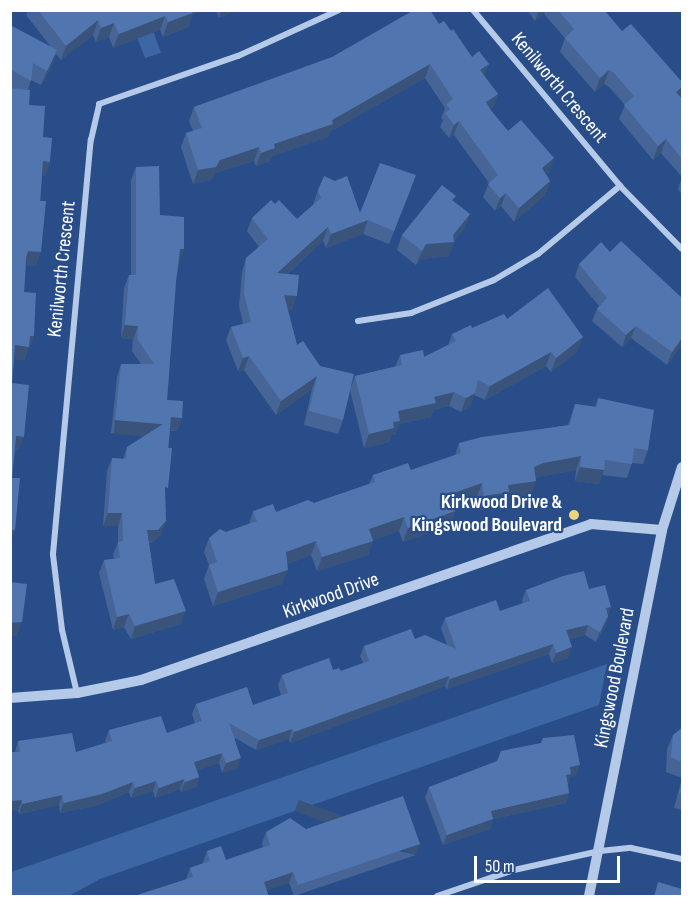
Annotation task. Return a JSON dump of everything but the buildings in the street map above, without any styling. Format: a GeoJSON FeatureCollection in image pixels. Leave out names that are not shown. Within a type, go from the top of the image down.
{"type":"FeatureCollection","features":[{"type":"Feature","properties":{"kind":"street","name":"Kenilworth Crescent"},"geometry":{"type":"LineString","coordinates":[[77,693],[62,630],[53,554],[89,163],[99,104],[238,56],[339,10]]}},
{"type":"Feature","properties":{"kind":"street","name":"Kenilworth Crescent"},"geometry":{"type":"LineString","coordinates":[[473,10],[620,186],[682,249]]}},
{"type":"Feature","properties":{"kind":"street"},"geometry":{"type":"LineString","coordinates":[[358,321],[411,314],[494,280],[538,254],[620,186]]}},
{"type":"Feature","properties":{"kind":"street","name":"Kingswood Boulevard"},"geometry":{"type":"LineString","coordinates":[[589,897],[600,851],[662,530],[682,467]]}},
{"type":"Feature","properties":{"kind":"street","name":"Kirkwood Drive"},"geometry":{"type":"LineString","coordinates":[[10,698],[77,693],[141,680],[553,534],[591,525],[662,530]]}},
{"type":"Feature","properties":{"kind":"street"},"geometry":{"type":"LineString","coordinates":[[437,897],[514,870],[600,851],[631,848],[682,859]]}},
{"type":"Feature","properties":{"kind":"shaded area"},"geometry":{"type":"Polygon","coordinates":[[[127,11],[146,11],[161,53],[145,58],[127,11]]]}},
{"type":"Feature","properties":{"kind":"shaded area"},"geometry":{"type":"Polygon","coordinates":[[[607,664],[599,705],[100,879],[69,896],[11,896],[11,872],[607,664]]]}},
{"type":"Feature","properties":{"kind":"place","name":"Kirkwood Drive & Kingswood Boulevard"},"geometry":{"type":"Point","coordinates":[574,515]}}]}
